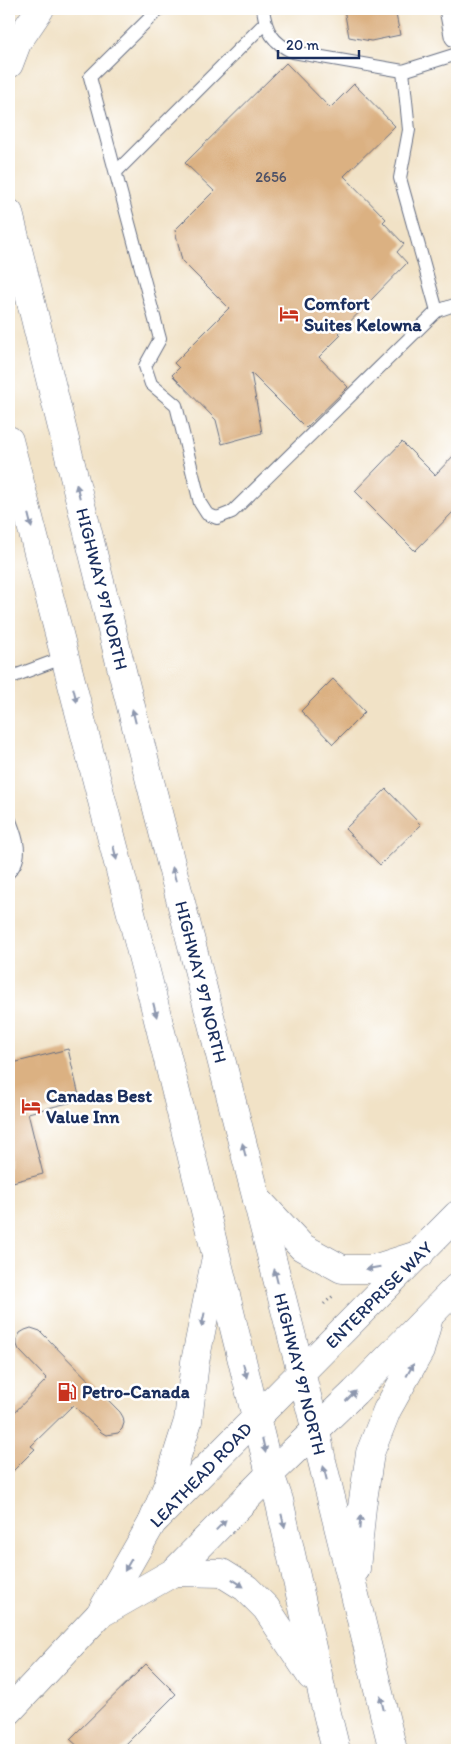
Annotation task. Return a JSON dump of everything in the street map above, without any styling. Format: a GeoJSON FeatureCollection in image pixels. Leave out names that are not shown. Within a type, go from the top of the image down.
{"type":"FeatureCollection","features":[{"type":"Feature","properties":{"kind":"main road"},"geometry":{"type":"LineString","coordinates":[[9,64],[17,43],[40,9]]}},
{"type":"Feature","properties":{"kind":"main road","name":"HIGHWAY 97 NORTH"},"geometry":{"type":"LineString","coordinates":[[9,213],[127,691],[316,1431],[393,1750]]}},
{"type":"Feature","properties":{"kind":"main road"},"geometry":{"type":"LineString","coordinates":[[9,440],[270,1474],[279,1500],[336,1750]]}},
{"type":"Feature","properties":{"kind":"main road"},"geometry":{"type":"LineString","coordinates":[[256,1197],[302,1247],[342,1269],[373,1269],[420,1254]]}},
{"type":"Feature","properties":{"kind":"main road","name":"ENTERPRISE WAY"},"geometry":{"type":"LineString","coordinates":[[301,1374],[457,1215]]}},
{"type":"Feature","properties":{"kind":"main road"},"geometry":{"type":"LineString","coordinates":[[152,1523],[168,1484],[188,1421],[195,1362],[216,1255]]}},
{"type":"Feature","properties":{"kind":"main road"},"geometry":{"type":"LineString","coordinates":[[270,1474],[316,1431],[457,1287]]}},
{"type":"Feature","properties":{"kind":"main road"},"geometry":{"type":"LineString","coordinates":[[354,1588],[362,1507],[370,1453],[387,1410],[420,1351],[429,1317]]}},
{"type":"Feature","properties":{"kind":"main road","name":"LEATHEAD ROAD"},"geometry":{"type":"LineString","coordinates":[[9,1711],[100,1614],[152,1523],[301,1374]]}},
{"type":"Feature","properties":{"kind":"main road","name":"LEATHEAD ROAD"},"geometry":{"type":"LineString","coordinates":[[100,1614],[174,1572],[270,1474]]}},
{"type":"Feature","properties":{"kind":"main road"},"geometry":{"type":"LineString","coordinates":[[174,1572],[222,1573],[246,1588],[266,1608],[323,1697]]}},
{"type":"Feature","properties":{"kind":"street"},"geometry":{"type":"LineString","coordinates":[[452,9],[457,36]]}},
{"type":"Feature","properties":{"kind":"lane"},"geometry":{"type":"LineString","coordinates":[[159,9],[90,78],[160,340],[145,366],[151,384],[176,405],[200,503],[207,514],[217,518],[232,512],[437,311],[457,304]]}},
{"type":"Feature","properties":{"kind":"lane"},"geometry":{"type":"LineString","coordinates":[[263,9],[272,38],[280,46],[293,52],[403,71],[457,54]]}},
{"type":"Feature","properties":{"kind":"lane"},"geometry":{"type":"LineString","coordinates":[[116,172],[266,23]]}},
{"type":"Feature","properties":{"kind":"lane"},"geometry":{"type":"LineString","coordinates":[[403,71],[409,130],[400,178],[437,311]]}},
{"type":"Feature","properties":{"kind":"lane"},"geometry":{"type":"LineString","coordinates":[[9,678],[65,657]]}},
{"type":"Feature","properties":{"kind":"lane"},"geometry":{"type":"LineString","coordinates":[[9,818],[18,840],[19,853],[14,867],[9,872]]}},
{"type":"Feature","properties":{"kind":"building"},"geometry":{"type":"Polygon","coordinates":[[[344,9],[395,9],[400,35],[371,41],[349,37],[344,9]]]}},
{"type":"Feature","properties":{"kind":"building"},"geometry":{"type":"Polygon","coordinates":[[[286,63],[330,108],[354,84],[395,126],[344,176],[386,219],[383,222],[404,244],[397,252],[407,263],[339,333],[341,335],[319,357],[348,387],[306,428],[251,373],[262,433],[222,444],[216,420],[172,375],[179,368],[174,363],[229,308],[182,261],[175,230],[214,191],[185,163],[286,63]]]}},
{"type":"Feature","properties":{"kind":"building"},"geometry":{"type":"Polygon","coordinates":[[[402,442],[435,475],[457,452],[457,508],[415,551],[355,491],[402,442]]]}},
{"type":"Feature","properties":{"kind":"building"},"geometry":{"type":"Polygon","coordinates":[[[333,679],[365,712],[333,744],[301,711],[333,679]]]}},
{"type":"Feature","properties":{"kind":"building"},"geometry":{"type":"Polygon","coordinates":[[[386,789],[421,825],[380,865],[345,829],[386,789]]]}},
{"type":"Feature","properties":{"kind":"building","name":"Canadas Best Value Inn"},"geometry":{"type":"Polygon","coordinates":[[[68,1049],[80,1100],[28,1113],[43,1174],[9,1183],[9,1064],[68,1049]]]}},
{"type":"Feature","properties":{"kind":"building","name":"Petro-Canada"},"geometry":{"type":"Polygon","coordinates":[[[31,1328],[40,1331],[120,1412],[124,1423],[118,1433],[106,1435],[73,1405],[31,1446],[35,1449],[9,1475],[9,1418],[47,1379],[19,1350],[17,1345],[20,1333],[31,1328]]]}},
{"type":"Feature","properties":{"kind":"building"},"geometry":{"type":"Polygon","coordinates":[[[146,1664],[176,1694],[120,1750],[82,1750],[70,1739],[146,1664]]]}},
{"type":"Feature","properties":{"kind":"place","name":"Comfort Suites Kelowna"},"geometry":{"type":"Point","coordinates":[289,314]}},
{"type":"Feature","properties":{"kind":"place","name":"Canadas Best Value Inn"},"geometry":{"type":"Point","coordinates":[31,1106]}},
{"type":"Feature","properties":{"kind":"place","name":"Petro-Canada"},"geometry":{"type":"Point","coordinates":[67,1392]}}]}
